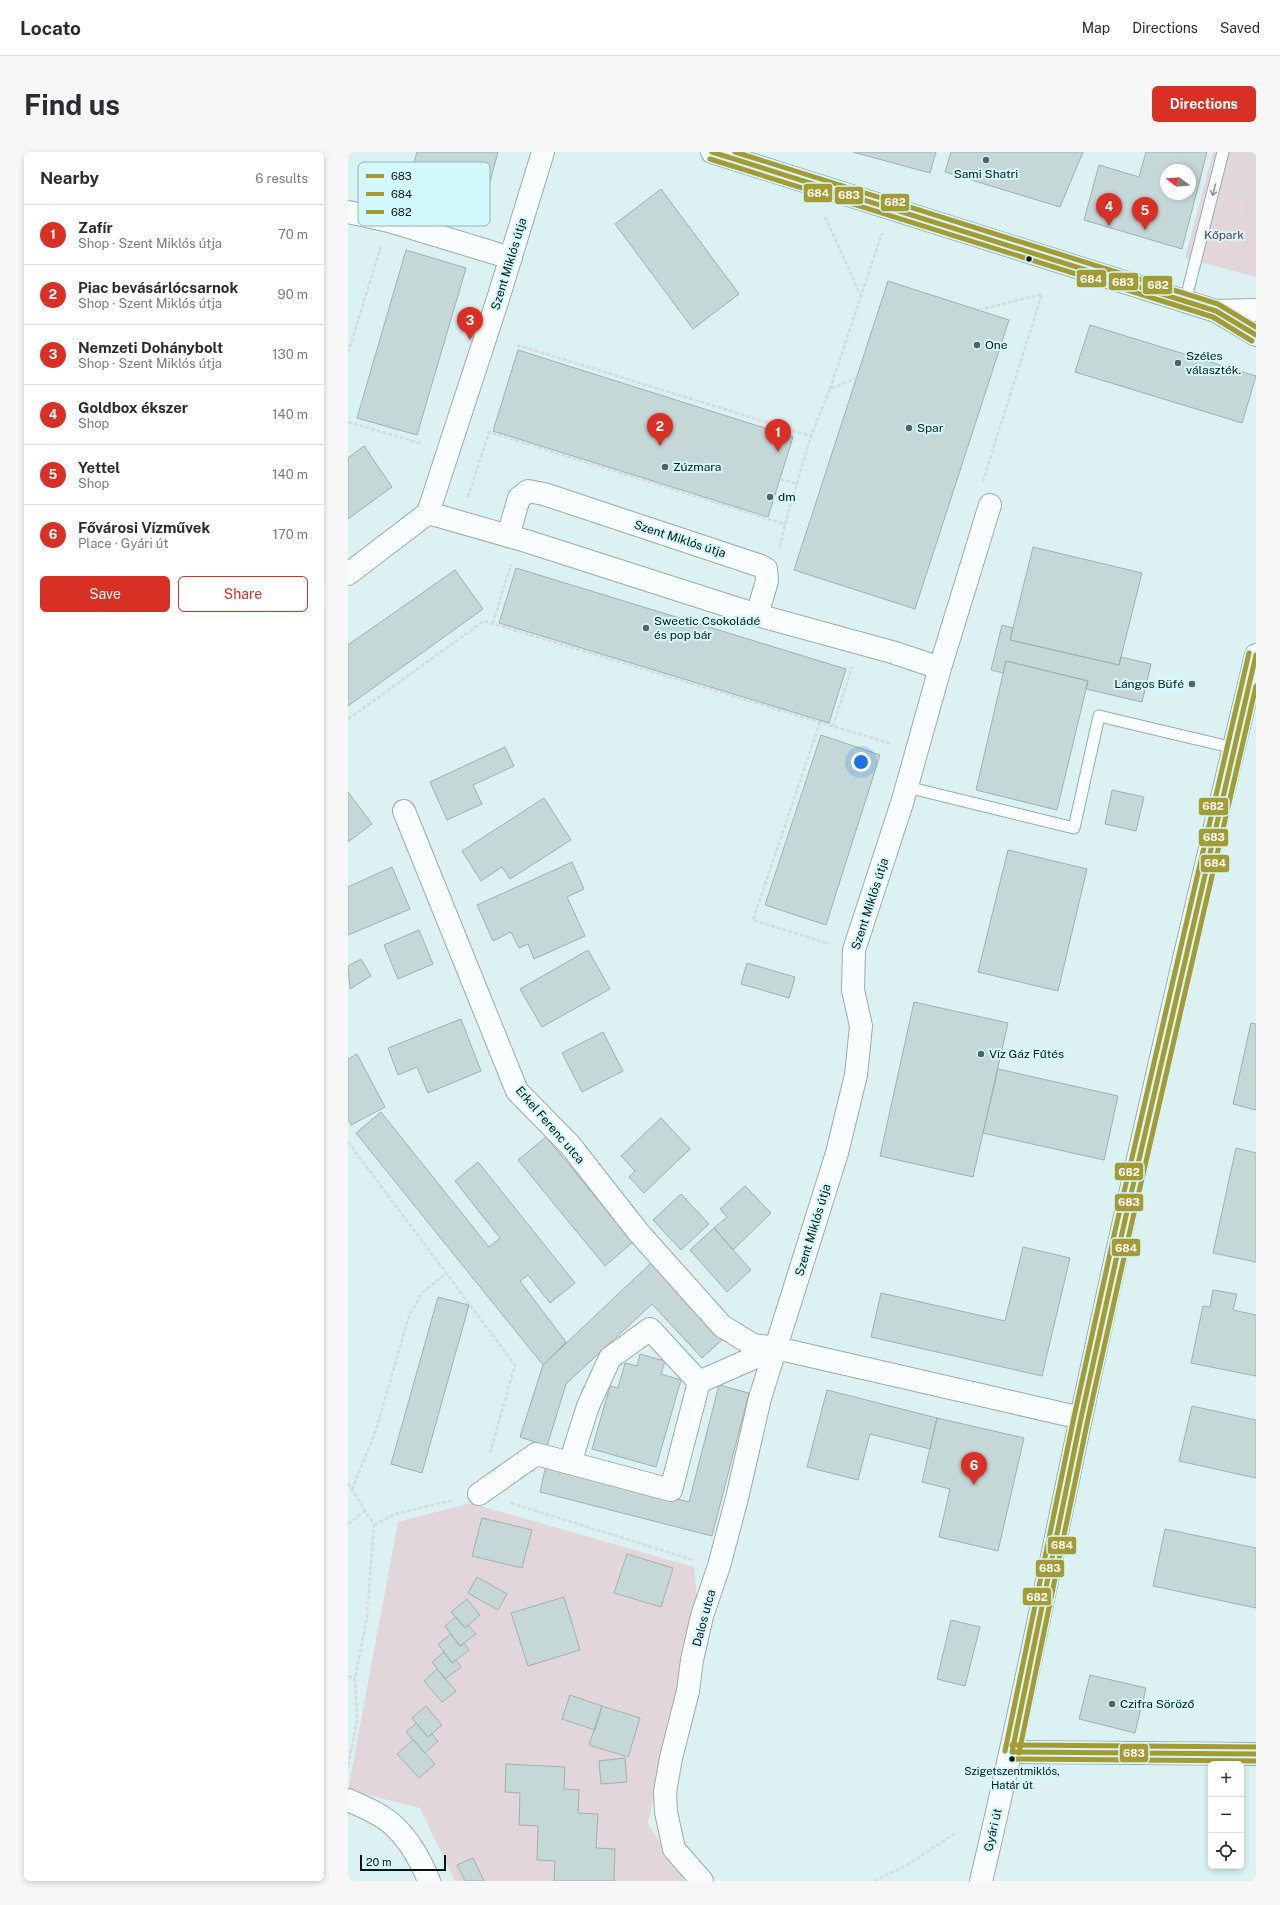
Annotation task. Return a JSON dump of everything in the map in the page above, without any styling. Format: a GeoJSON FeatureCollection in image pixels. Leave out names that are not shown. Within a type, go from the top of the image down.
{"type":"FeatureCollection","features":[{"type":"Feature","properties":{"kind":"street","name":"Szent Miklós útja"},"geometry":{"type":"LineString","coordinates":[[428,513],[511,258],[543,152]]}},
{"type":"Feature","properties":{"kind":"street"},"geometry":{"type":"LineString","coordinates":[[712,152],[1216,311],[1256,335]]}},
{"type":"Feature","properties":{"kind":"street"},"geometry":{"type":"LineString","coordinates":[[348,212],[358,214]]}},
{"type":"Feature","properties":{"kind":"street"},"geometry":{"type":"LineString","coordinates":[[405,226],[511,258]]}},
{"type":"Feature","properties":{"kind":"street"},"geometry":{"type":"LineString","coordinates":[[1216,311],[1256,310]]}},
{"type":"Feature","properties":{"kind":"street","name":"Szent Miklós útja"},"geometry":{"type":"LineString","coordinates":[[508,536],[519,498],[528,491],[544,494],[761,566],[766,569],[767,581],[757,614]]}},
{"type":"Feature","properties":{"kind":"street","name":"Szent Miklós útja"},"geometry":{"type":"LineString","coordinates":[[776,1348],[837,1153],[856,1075],[861,1026],[853,990],[854,950],[907,787],[940,668],[990,505]]}},
{"type":"Feature","properties":{"kind":"street"},"geometry":{"type":"LineString","coordinates":[[348,574],[428,513],[508,536],[757,614],[892,652],[940,668]]}},
{"type":"Feature","properties":{"kind":"street","name":"Gyári út"},"geometry":{"type":"LineString","coordinates":[[981,1881],[1012,1752],[1081,1418],[1127,1209],[1256,655]]}},
{"type":"Feature","properties":{"kind":"street","name":"Erkel Ferenc utca"},"geometry":{"type":"LineString","coordinates":[[404,811],[517,1091],[570,1145],[639,1234],[722,1326],[753,1345],[776,1348],[1081,1418]]}},
{"type":"Feature","properties":{"kind":"street"},"geometry":{"type":"LineString","coordinates":[[570,1463],[588,1406],[610,1358],[650,1329],[699,1382]]}},
{"type":"Feature","properties":{"kind":"street"},"geometry":{"type":"LineString","coordinates":[[699,1382],[776,1348]]}},
{"type":"Feature","properties":{"kind":"street","name":"Dalos utca"},"geometry":{"type":"LineString","coordinates":[[702,1881],[674,1849],[666,1812],[665,1792],[671,1758],[688,1691],[692,1660],[702,1616],[719,1566],[737,1498],[760,1398],[776,1348]]}},
{"type":"Feature","properties":{"kind":"street"},"geometry":{"type":"LineString","coordinates":[[479,1494],[536,1454],[671,1490],[699,1382]]}},
{"type":"Feature","properties":{"kind":"street"},"geometry":{"type":"LineString","coordinates":[[1012,1752],[1256,1754]]}},
{"type":"Feature","properties":{"kind":"street"},"geometry":{"type":"LineString","coordinates":[[348,1800],[369,1810],[394,1825],[419,1857],[429,1881]]}},
{"type":"Feature","properties":{"kind":"lane"},"geometry":{"type":"LineString","coordinates":[[1186,302],[1223,152]]}},
{"type":"Feature","properties":{"kind":"lane"},"geometry":{"type":"LineString","coordinates":[[907,787],[1074,828],[1099,716],[1234,748]]}},
{"type":"Feature","properties":{"kind":"path"},"geometry":{"type":"LineString","coordinates":[[1252,152],[1256,166]]}},
{"type":"Feature","properties":{"kind":"path"},"geometry":{"type":"LineString","coordinates":[[1256,181],[1248,187],[1246,200],[1248,212],[1256,217]]}},
{"type":"Feature","properties":{"kind":"path"},"geometry":{"type":"LineString","coordinates":[[824,217],[861,296]]}},
{"type":"Feature","properties":{"kind":"path"},"geometry":{"type":"LineString","coordinates":[[348,352],[387,226]]}},
{"type":"Feature","properties":{"kind":"path"},"geometry":{"type":"LineString","coordinates":[[779,555],[785,524],[811,436],[830,389],[882,233]]}},
{"type":"Feature","properties":{"kind":"path"},"geometry":{"type":"LineString","coordinates":[[979,310],[1042,294],[982,485]]}},
{"type":"Feature","properties":{"kind":"path"},"geometry":{"type":"LineString","coordinates":[[517,345],[811,436]]}},
{"type":"Feature","properties":{"kind":"path"},"geometry":{"type":"LineString","coordinates":[[830,389],[856,378]]}},
{"type":"Feature","properties":{"kind":"path"},"geometry":{"type":"LineString","coordinates":[[348,422],[423,444]]}},
{"type":"Feature","properties":{"kind":"path"},"geometry":{"type":"LineString","coordinates":[[460,522],[489,432],[785,524]]}},
{"type":"Feature","properties":{"kind":"path"},"geometry":{"type":"LineString","coordinates":[[780,478],[797,484]]}},
{"type":"Feature","properties":{"kind":"path"},"geometry":{"type":"LineString","coordinates":[[493,623],[512,560]]}},
{"type":"Feature","properties":{"kind":"path"},"geometry":{"type":"LineString","coordinates":[[348,719],[484,620],[894,745]]}},
{"type":"Feature","properties":{"kind":"path"},"geometry":{"type":"LineString","coordinates":[[833,726],[854,661]]}},
{"type":"Feature","properties":{"kind":"path"},"geometry":{"type":"LineString","coordinates":[[820,722],[753,920],[834,945]]}},
{"type":"Feature","properties":{"kind":"path"},"geometry":{"type":"LineString","coordinates":[[348,1142],[445,1274],[515,1365],[489,1456]]}},
{"type":"Feature","properties":{"kind":"path"},"geometry":{"type":"LineString","coordinates":[[352,1491],[376,1430],[409,1316],[424,1292],[445,1274]]}},
{"type":"Feature","properties":{"kind":"path"},"geometry":{"type":"LineString","coordinates":[[348,1483],[374,1526],[367,1617],[355,1678],[357,1720],[348,1768]]}},
{"type":"Feature","properties":{"kind":"path"},"geometry":{"type":"LineString","coordinates":[[374,1526],[395,1514],[479,1494],[719,1566]]}},
{"type":"Feature","properties":{"kind":"path"},"geometry":{"type":"LineString","coordinates":[[348,1524],[365,1511]]}},
{"type":"Feature","properties":{"kind":"path"},"geometry":{"type":"LineString","coordinates":[[348,1676],[355,1678]]}},
{"type":"Feature","properties":{"kind":"path"},"geometry":{"type":"LineString","coordinates":[[874,1881],[907,1865],[957,1832]]}},
{"type":"Feature","properties":{"kind":"green space","name":"Kőpark"},"geometry":{"type":"Polygon","coordinates":[[[1213,152],[1256,152],[1256,277],[1185,258],[1213,152]]]}},
{"type":"Feature","properties":{"kind":"green space"},"geometry":{"type":"Polygon","coordinates":[[[470,1503],[694,1567],[697,1601],[648,1824],[685,1881],[455,1881],[420,1808],[348,1790],[398,1522],[470,1503]]]}},
{"type":"Feature","properties":{"kind":"building"},"geometry":{"type":"Polygon","coordinates":[[[417,152],[498,152],[490,182],[490,162],[414,162],[417,152]]]}},
{"type":"Feature","properties":{"kind":"building"},"geometry":{"type":"Polygon","coordinates":[[[853,152],[936,152],[930,173],[853,152]]]}},
{"type":"Feature","properties":{"kind":"building"},"geometry":{"type":"Polygon","coordinates":[[[951,152],[1083,152],[1060,207],[945,172],[951,152]]]}},
{"type":"Feature","properties":{"kind":"building"},"geometry":{"type":"Polygon","coordinates":[[[1146,152],[1207,152],[1196,195],[1196,164],[1160,164],[1160,200],[1195,200],[1182,249],[1084,220],[1099,165],[1139,177],[1146,152]]]}},
{"type":"Feature","properties":{"kind":"building"},"geometry":{"type":"Polygon","coordinates":[[[661,189],[739,294],[693,329],[615,224],[661,189]]]}},
{"type":"Feature","properties":{"kind":"building"},"geometry":{"type":"Polygon","coordinates":[[[406,250],[466,268],[417,435],[357,418],[406,250]]]}},
{"type":"Feature","properties":{"kind":"building"},"geometry":{"type":"Polygon","coordinates":[[[888,281],[1009,320],[915,609],[794,570],[888,281]]]}},
{"type":"Feature","properties":{"kind":"building"},"geometry":{"type":"Polygon","coordinates":[[[1090,325],[1256,376],[1242,423],[1075,372],[1090,325]]]}},
{"type":"Feature","properties":{"kind":"building"},"geometry":{"type":"Polygon","coordinates":[[[518,350],[793,437],[768,517],[493,431],[518,350]]]}},
{"type":"Feature","properties":{"kind":"building"},"geometry":{"type":"Polygon","coordinates":[[[364,446],[392,487],[348,519],[348,458],[364,446]]]}},
{"type":"Feature","properties":{"kind":"building"},"geometry":{"type":"Polygon","coordinates":[[[1033,547],[1142,573],[1119,665],[1010,640],[1033,547]]]}},
{"type":"Feature","properties":{"kind":"building"},"geometry":{"type":"Polygon","coordinates":[[[516,568],[846,669],[829,723],[499,623],[516,568]]]}},
{"type":"Feature","properties":{"kind":"building"},"geometry":{"type":"Polygon","coordinates":[[[455,570],[483,609],[348,706],[348,645],[455,570]]]}},
{"type":"Feature","properties":{"kind":"building"},"geometry":{"type":"Polygon","coordinates":[[[1002,625],[1013,628],[1010,640],[1119,665],[1121,657],[1151,664],[1142,702],[1086,689],[1088,681],[1006,661],[1003,673],[991,670],[1002,625]]]}},
{"type":"Feature","properties":{"kind":"building"},"geometry":{"type":"Polygon","coordinates":[[[1006,661],[1088,681],[1057,810],[976,790],[1006,661]]]}},
{"type":"Feature","properties":{"kind":"building"},"geometry":{"type":"Polygon","coordinates":[[[821,735],[880,755],[826,925],[765,905],[821,735]]]}},
{"type":"Feature","properties":{"kind":"building"},"geometry":{"type":"Polygon","coordinates":[[[505,747],[514,766],[473,785],[482,804],[447,820],[430,782],[505,747]]]}},
{"type":"Feature","properties":{"kind":"building"},"geometry":{"type":"Polygon","coordinates":[[[1112,790],[1144,797],[1136,831],[1105,824],[1112,790]]]}},
{"type":"Feature","properties":{"kind":"building"},"geometry":{"type":"Polygon","coordinates":[[[348,792],[372,824],[348,842],[348,792]]]}},
{"type":"Feature","properties":{"kind":"building"},"geometry":{"type":"Polygon","coordinates":[[[544,798],[571,840],[510,879],[502,867],[481,881],[462,851],[544,798]]]}},
{"type":"Feature","properties":{"kind":"building"},"geometry":{"type":"Polygon","coordinates":[[[1008,850],[1087,869],[1058,991],[978,972],[1008,850]]]}},
{"type":"Feature","properties":{"kind":"building"},"geometry":{"type":"Polygon","coordinates":[[[572,862],[584,889],[567,897],[585,936],[534,959],[528,944],[519,948],[511,932],[493,941],[477,905],[572,862]]]}},
{"type":"Feature","properties":{"kind":"building"},"geometry":{"type":"Polygon","coordinates":[[[392,867],[410,909],[348,935],[348,887],[392,867]]]}},
{"type":"Feature","properties":{"kind":"building"},"geometry":{"type":"Polygon","coordinates":[[[419,930],[433,964],[398,979],[384,945],[419,930]]]}},
{"type":"Feature","properties":{"kind":"building"},"geometry":{"type":"Polygon","coordinates":[[[588,950],[610,989],[542,1027],[520,989],[588,950]]]}},
{"type":"Feature","properties":{"kind":"building"},"geometry":{"type":"Polygon","coordinates":[[[361,959],[371,976],[350,989],[348,966],[361,959]]]}},
{"type":"Feature","properties":{"kind":"building"},"geometry":{"type":"Polygon","coordinates":[[[747,963],[795,977],[789,998],[741,984],[747,963]]]}},
{"type":"Feature","properties":{"kind":"building"},"geometry":{"type":"Polygon","coordinates":[[[914,1002],[1008,1023],[973,1177],[880,1156],[914,1002]]]}},
{"type":"Feature","properties":{"kind":"building"},"geometry":{"type":"Polygon","coordinates":[[[461,1019],[481,1071],[428,1093],[417,1067],[398,1075],[388,1048],[461,1019]]]}},
{"type":"Feature","properties":{"kind":"building"},"geometry":{"type":"Polygon","coordinates":[[[1251,1023],[1256,1024],[1256,1110],[1233,1104],[1251,1023]]]}},
{"type":"Feature","properties":{"kind":"building"},"geometry":{"type":"Polygon","coordinates":[[[603,1032],[623,1071],[582,1092],[562,1053],[603,1032]]]}},
{"type":"Feature","properties":{"kind":"building"},"geometry":{"type":"Polygon","coordinates":[[[357,1054],[385,1107],[351,1125],[348,1119],[348,1059],[357,1054]]]}},
{"type":"Feature","properties":{"kind":"building"},"geometry":{"type":"Polygon","coordinates":[[[998,1069],[1118,1096],[1104,1160],[983,1133],[998,1069]]]}},
{"type":"Feature","properties":{"kind":"building"},"geometry":{"type":"Polygon","coordinates":[[[381,1112],[489,1247],[500,1238],[455,1181],[478,1162],[575,1283],[550,1303],[528,1275],[520,1281],[566,1342],[543,1365],[356,1133],[381,1112]]]}},
{"type":"Feature","properties":{"kind":"building"},"geometry":{"type":"Polygon","coordinates":[[[661,1118],[690,1149],[644,1193],[629,1177],[635,1171],[621,1156],[661,1118]]]}},
{"type":"Feature","properties":{"kind":"building"},"geometry":{"type":"Polygon","coordinates":[[[546,1137],[633,1242],[605,1266],[518,1160],[546,1137]]]}},
{"type":"Feature","properties":{"kind":"building"},"geometry":{"type":"Polygon","coordinates":[[[1236,1148],[1256,1153],[1256,1262],[1213,1253],[1236,1148]]]}},
{"type":"Feature","properties":{"kind":"building"},"geometry":{"type":"Polygon","coordinates":[[[745,1186],[771,1213],[733,1250],[714,1228],[727,1217],[720,1209],[745,1186]]]}},
{"type":"Feature","properties":{"kind":"building"},"geometry":{"type":"Polygon","coordinates":[[[681,1194],[709,1224],[681,1250],[653,1220],[681,1194]]]}},
{"type":"Feature","properties":{"kind":"building"},"geometry":{"type":"Polygon","coordinates":[[[714,1228],[751,1270],[727,1292],[690,1250],[714,1228]]]}},
{"type":"Feature","properties":{"kind":"building"},"geometry":{"type":"Polygon","coordinates":[[[1023,1247],[1070,1258],[1042,1376],[871,1337],[881,1293],[1005,1321],[1023,1247]]]}},
{"type":"Feature","properties":{"kind":"building"},"geometry":{"type":"Polygon","coordinates":[[[652,1262],[723,1339],[702,1358],[652,1304],[566,1384],[547,1446],[520,1437],[543,1365],[652,1262]]]}},
{"type":"Feature","properties":{"kind":"building"},"geometry":{"type":"Polygon","coordinates":[[[1213,1290],[1237,1294],[1233,1310],[1256,1315],[1256,1376],[1191,1363],[1203,1306],[1210,1307],[1213,1290]]]}},
{"type":"Feature","properties":{"kind":"building"},"geometry":{"type":"Polygon","coordinates":[[[438,1297],[469,1305],[422,1473],[391,1464],[438,1297]]]}},
{"type":"Feature","properties":{"kind":"building"},"geometry":{"type":"Polygon","coordinates":[[[640,1354],[665,1361],[661,1374],[681,1380],[656,1467],[592,1449],[610,1386],[618,1388],[625,1363],[637,1366],[640,1354]]]}},
{"type":"Feature","properties":{"kind":"building"},"geometry":{"type":"Polygon","coordinates":[[[719,1385],[749,1393],[712,1536],[540,1492],[546,1465],[689,1502],[719,1385]]]}},
{"type":"Feature","properties":{"kind":"building"},"geometry":{"type":"Polygon","coordinates":[[[827,1390],[937,1418],[930,1449],[870,1434],[858,1480],[807,1467],[827,1390]]]}},
{"type":"Feature","properties":{"kind":"building"},"geometry":{"type":"Polygon","coordinates":[[[1192,1406],[1256,1420],[1256,1478],[1179,1461],[1192,1406]]]}},
{"type":"Feature","properties":{"kind":"building"},"geometry":{"type":"Polygon","coordinates":[[[937,1418],[1024,1438],[998,1551],[939,1537],[950,1489],[922,1482],[937,1418]]]}},
{"type":"Feature","properties":{"kind":"building"},"geometry":{"type":"Polygon","coordinates":[[[482,1518],[532,1530],[522,1568],[472,1556],[482,1518]]]}},
{"type":"Feature","properties":{"kind":"building"},"geometry":{"type":"Polygon","coordinates":[[[1165,1529],[1256,1548],[1256,1608],[1153,1586],[1165,1529]]]}},
{"type":"Feature","properties":{"kind":"building"},"geometry":{"type":"Polygon","coordinates":[[[627,1554],[673,1568],[661,1607],[614,1593],[627,1554]]]}},
{"type":"Feature","properties":{"kind":"building"},"geometry":{"type":"Polygon","coordinates":[[[477,1577],[507,1594],[498,1610],[468,1593],[477,1577]]]}},
{"type":"Feature","properties":{"kind":"building"},"geometry":{"type":"Polygon","coordinates":[[[564,1597],[580,1650],[528,1666],[511,1613],[564,1597]]]}},
{"type":"Feature","properties":{"kind":"building"},"geometry":{"type":"Polygon","coordinates":[[[467,1599],[480,1615],[465,1628],[451,1612],[467,1599]]]}},
{"type":"Feature","properties":{"kind":"building"},"geometry":{"type":"Polygon","coordinates":[[[456,1617],[465,1628],[468,1625],[476,1634],[460,1646],[445,1626],[456,1617]]]}},
{"type":"Feature","properties":{"kind":"building"},"geometry":{"type":"Polygon","coordinates":[[[951,1620],[980,1627],[965,1686],[937,1679],[951,1620]]]}},
{"type":"Feature","properties":{"kind":"building"},"geometry":{"type":"Polygon","coordinates":[[[451,1634],[460,1646],[464,1643],[469,1650],[452,1663],[438,1644],[451,1634]]]}},
{"type":"Feature","properties":{"kind":"building"},"geometry":{"type":"Polygon","coordinates":[[[444,1652],[452,1663],[456,1660],[461,1667],[445,1679],[432,1662],[444,1652]]]}},
{"type":"Feature","properties":{"kind":"building"},"geometry":{"type":"Polygon","coordinates":[[[437,1669],[456,1691],[442,1702],[424,1681],[437,1669]]]}},
{"type":"Feature","properties":{"kind":"building","name":"Czifra Söröző"},"geometry":{"type":"Polygon","coordinates":[[[1090,1675],[1146,1688],[1135,1733],[1079,1719],[1090,1675]]]}},
{"type":"Feature","properties":{"kind":"building"},"geometry":{"type":"Polygon","coordinates":[[[570,1695],[602,1706],[595,1730],[562,1719],[570,1695]]]}},
{"type":"Feature","properties":{"kind":"building"},"geometry":{"type":"Polygon","coordinates":[[[426,1706],[442,1725],[428,1737],[412,1718],[426,1706]]]}},
{"type":"Feature","properties":{"kind":"building"},"geometry":{"type":"Polygon","coordinates":[[[602,1706],[640,1718],[628,1757],[589,1745],[602,1706]]]}},
{"type":"Feature","properties":{"kind":"building"},"geometry":{"type":"Polygon","coordinates":[[[416,1723],[428,1737],[432,1734],[438,1741],[425,1753],[406,1732],[416,1723]]]}},
{"type":"Feature","properties":{"kind":"building"},"geometry":{"type":"Polygon","coordinates":[[[413,1740],[435,1764],[419,1778],[397,1754],[413,1740]]]}},
{"type":"Feature","properties":{"kind":"building"},"geometry":{"type":"Polygon","coordinates":[[[625,1758],[627,1782],[601,1784],[599,1761],[625,1758]]]}},
{"type":"Feature","properties":{"kind":"building"},"geometry":{"type":"Polygon","coordinates":[[[506,1764],[565,1767],[564,1789],[579,1790],[578,1813],[598,1814],[596,1848],[615,1849],[614,1881],[554,1881],[555,1861],[537,1860],[538,1826],[519,1825],[520,1793],[505,1792],[506,1764]]]}},
{"type":"Feature","properties":{"kind":"building"},"geometry":{"type":"Polygon","coordinates":[[[473,1858],[484,1881],[465,1881],[457,1865],[473,1858]]]}},
{"type":"Feature","properties":{"kind":"transit line","name":"683"},"geometry":{"type":"LineString","coordinates":[[712,152],[1216,311],[1256,335]]}},
{"type":"Feature","properties":{"kind":"transit line","name":"682"},"geometry":{"type":"LineString","coordinates":[[735,152],[1218,304],[1256,327]]}},
{"type":"Feature","properties":{"kind":"transit line","name":"684"},"geometry":{"type":"LineString","coordinates":[[710,159],[1213,317],[1252,341]]}},
{"type":"Feature","properties":{"kind":"transit line","name":"682"},"geometry":{"type":"LineString","coordinates":[[1005,1751],[1074,1417],[1115,1231],[1249,653]]}},
{"type":"Feature","properties":{"kind":"transit line","name":"683"},"geometry":{"type":"LineString","coordinates":[[1012,1752],[1081,1418],[1122,1233],[1256,655]]}},
{"type":"Feature","properties":{"kind":"transit line","name":"684"},"geometry":{"type":"LineString","coordinates":[[1019,1753],[1088,1419],[1256,686]]}},
{"type":"Feature","properties":{"kind":"transit line","name":"682"},"geometry":{"type":"LineString","coordinates":[[1012,1745],[1256,1747]]}},
{"type":"Feature","properties":{"kind":"transit line","name":"683"},"geometry":{"type":"LineString","coordinates":[[1012,1752],[1256,1754]]}},
{"type":"Feature","properties":{"kind":"transit line","name":"684"},"geometry":{"type":"LineString","coordinates":[[1012,1759],[1256,1761]]}},
{"type":"Feature","properties":{"kind":"place","name":"Sami Shatri"},"geometry":{"type":"Point","coordinates":[986,160]}},
{"type":"Feature","properties":{"kind":"place","name":"Goldbox ékszer"},"geometry":{"type":"Point","coordinates":[1109,226]}},
{"type":"Feature","properties":{"kind":"place","name":"Yettel"},"geometry":{"type":"Point","coordinates":[1145,230]}},
{"type":"Feature","properties":{"kind":"place","name":"Nemzeti Dohánybolt"},"geometry":{"type":"Point","coordinates":[470,340]}},
{"type":"Feature","properties":{"kind":"place","name":"One"},"geometry":{"type":"Point","coordinates":[977,345]}},
{"type":"Feature","properties":{"kind":"place","name":"Széles választék."},"geometry":{"type":"Point","coordinates":[1178,363]}},
{"type":"Feature","properties":{"kind":"place","name":"Spar"},"geometry":{"type":"Point","coordinates":[909,428]}},
{"type":"Feature","properties":{"kind":"place","name":"Piac bevásárlócsarnok"},"geometry":{"type":"Point","coordinates":[660,446]}},
{"type":"Feature","properties":{"kind":"place","name":"Zafír"},"geometry":{"type":"Point","coordinates":[778,452]}},
{"type":"Feature","properties":{"kind":"place","name":"Zúzmara"},"geometry":{"type":"Point","coordinates":[665,467]}},
{"type":"Feature","properties":{"kind":"place","name":"dm"},"geometry":{"type":"Point","coordinates":[770,497]}},
{"type":"Feature","properties":{"kind":"place","name":"Sweetic Csokoládé és pop bár"},"geometry":{"type":"Point","coordinates":[646,628]}},
{"type":"Feature","properties":{"kind":"place","name":"Lángos Büfé"},"geometry":{"type":"Point","coordinates":[1192,684]}},
{"type":"Feature","properties":{"kind":"place","name":"Víz Gáz Fűtés"},"geometry":{"type":"Point","coordinates":[981,1054]}},
{"type":"Feature","properties":{"kind":"place","name":"Fővárosi Vízművek"},"geometry":{"type":"Point","coordinates":[974,1485]}},
{"type":"Feature","properties":{"kind":"place","name":"Czifra Söröző"},"geometry":{"type":"Point","coordinates":[1112,1704]}},
{"type":"Feature","properties":{"kind":"place","name":"Szigetszentmiklós, Határ út"},"geometry":{"type":"Point","coordinates":[1012,1759]}}]}
